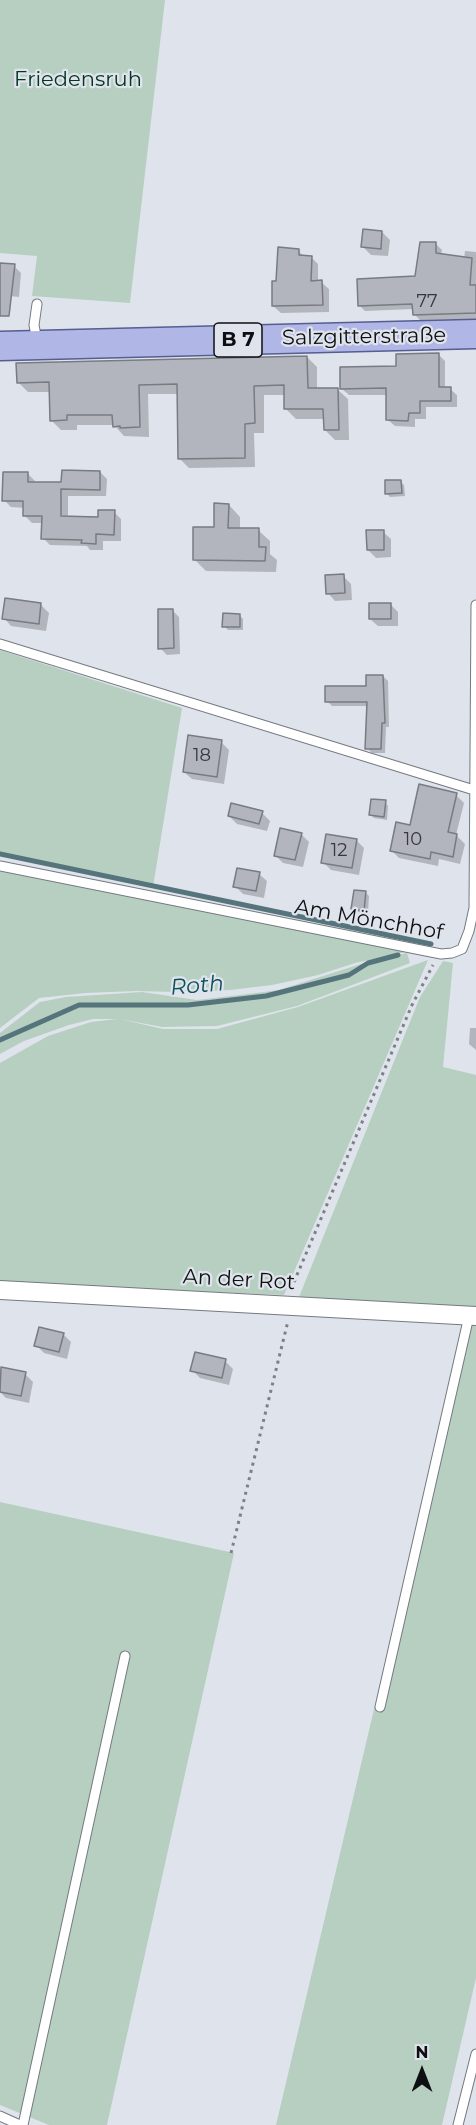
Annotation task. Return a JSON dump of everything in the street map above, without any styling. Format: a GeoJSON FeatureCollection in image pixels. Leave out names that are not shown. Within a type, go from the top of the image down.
{"type":"FeatureCollection","features":[{"type":"Feature","properties":{"kind":"main road","name":"Salzgitterstraße"},"geometry":{"type":"LineString","coordinates":[[0,346],[476,334]]}},
{"type":"Feature","properties":{"kind":"street","name":"An der Rot"},"geometry":{"type":"LineString","coordinates":[[0,1290],[472,1316]]}},
{"type":"Feature","properties":{"kind":"lane"},"geometry":{"type":"LineString","coordinates":[[37,304],[34,325],[38,345]]}},
{"type":"Feature","properties":{"kind":"lane","name":"Am Mönchhof"},"geometry":{"type":"LineString","coordinates":[[0,866],[441,954],[462,949],[474,908],[476,605]]}},
{"type":"Feature","properties":{"kind":"lane"},"geometry":{"type":"LineString","coordinates":[[0,644],[474,790]]}},
{"type":"Feature","properties":{"kind":"lane"},"geometry":{"type":"LineString","coordinates":[[380,1707],[472,1316]]}},
{"type":"Feature","properties":{"kind":"lane"},"geometry":{"type":"LineString","coordinates":[[0,2116],[22,2125],[125,1656]]}},
{"type":"Feature","properties":{"kind":"lane"},"geometry":{"type":"LineString","coordinates":[[458,2125],[476,2054]]}},
{"type":"Feature","properties":{"kind":"path"},"geometry":{"type":"LineString","coordinates":[[231,1552],[289,1305],[412,1005],[441,954]]}},
{"type":"Feature","properties":{"kind":"green space","name":"Friedensruh"},"geometry":{"type":"Polygon","coordinates":[[[0,0],[165,0],[130,303],[32,296],[37,256],[0,253],[0,0]]]}},
{"type":"Feature","properties":{"kind":"green space"},"geometry":{"type":"Polygon","coordinates":[[[0,650],[182,708],[153,887],[0,854],[0,650]]]}},
{"type":"Feature","properties":{"kind":"green space"},"geometry":{"type":"Polygon","coordinates":[[[0,870],[406,952],[272,985],[230,990],[85,993],[39,998],[0,1028],[0,870]]]}},
{"type":"Feature","properties":{"kind":"green space"},"geometry":{"type":"Polygon","coordinates":[[[407,953],[410,963],[297,1006],[217,1026],[162,1027],[120,1019],[163,1029],[217,1029],[298,1007],[428,960],[284,1295],[0,1283],[0,1063],[48,1036],[91,1022],[117,1019],[93,1019],[69,1025],[24,1041],[0,1054],[0,1033],[40,1002],[66,997],[142,992],[197,1000],[279,990],[361,964],[407,953]]]}},
{"type":"Feature","properties":{"kind":"green space"},"geometry":{"type":"Polygon","coordinates":[[[443,961],[453,963],[443,1067],[476,1075],[476,1307],[299,1297],[420,997],[443,961]]]}},
{"type":"Feature","properties":{"kind":"green space"},"geometry":{"type":"Polygon","coordinates":[[[471,1325],[476,1325],[476,1978],[442,2125],[276,2125],[375,1705],[384,1708],[471,1325]]]}},
{"type":"Feature","properties":{"kind":"green space"},"geometry":{"type":"Polygon","coordinates":[[[0,1502],[234,1553],[107,2125],[49,2125],[0,2105],[0,1502]]]}},
{"type":"Feature","properties":{"kind":"building"},"geometry":{"type":"Polygon","coordinates":[[[363,229],[382,231],[381,249],[361,247],[363,229]]]}},
{"type":"Feature","properties":{"kind":"building"},"geometry":{"type":"Polygon","coordinates":[[[420,242],[436,242],[436,253],[472,258],[470,285],[476,285],[476,313],[413,315],[412,304],[358,306],[357,279],[415,276],[420,242]]]}},
{"type":"Feature","properties":{"kind":"building"},"geometry":{"type":"Polygon","coordinates":[[[278,247],[299,249],[299,255],[312,256],[311,281],[322,280],[323,305],[272,306],[272,281],[276,281],[278,247]]]}},
{"type":"Feature","properties":{"kind":"building"},"geometry":{"type":"Polygon","coordinates":[[[0,263],[15,264],[9,316],[0,316],[0,263]]]}},
{"type":"Feature","properties":{"kind":"building"},"geometry":{"type":"Polygon","coordinates":[[[439,353],[439,387],[451,387],[451,401],[420,401],[420,413],[409,413],[408,421],[386,420],[386,388],[340,389],[340,367],[396,366],[396,354],[439,353]]]}},
{"type":"Feature","properties":{"kind":"building"},"geometry":{"type":"Polygon","coordinates":[[[307,356],[308,388],[338,388],[339,430],[324,430],[323,409],[284,409],[284,385],[254,386],[255,423],[245,424],[245,458],[178,459],[177,384],[139,385],[140,427],[120,428],[120,426],[113,427],[112,415],[67,415],[67,420],[50,421],[49,382],[17,383],[16,363],[307,356]]]}},
{"type":"Feature","properties":{"kind":"building"},"geometry":{"type":"Polygon","coordinates":[[[62,470],[100,471],[100,490],[61,489],[61,516],[98,517],[98,510],[115,510],[114,535],[96,534],[96,544],[81,543],[82,540],[41,539],[42,516],[23,516],[23,501],[2,501],[3,472],[28,472],[28,482],[61,482],[62,470]]]}},
{"type":"Feature","properties":{"kind":"building"},"geometry":{"type":"Polygon","coordinates":[[[385,480],[401,480],[402,493],[385,494],[385,480]]]}},
{"type":"Feature","properties":{"kind":"building"},"geometry":{"type":"Polygon","coordinates":[[[214,503],[229,504],[228,528],[259,528],[259,547],[266,547],[265,561],[193,560],[193,527],[214,527],[214,503]]]}},
{"type":"Feature","properties":{"kind":"building"},"geometry":{"type":"Polygon","coordinates":[[[366,530],[384,530],[384,550],[367,550],[366,530]]]}},
{"type":"Feature","properties":{"kind":"building"},"geometry":{"type":"Polygon","coordinates":[[[344,574],[345,593],[326,594],[325,575],[344,574]]]}},
{"type":"Feature","properties":{"kind":"building"},"geometry":{"type":"Polygon","coordinates":[[[5,598],[41,603],[39,624],[2,619],[5,598]]]}},
{"type":"Feature","properties":{"kind":"building"},"geometry":{"type":"Polygon","coordinates":[[[369,603],[391,603],[391,619],[369,619],[369,603]]]}},
{"type":"Feature","properties":{"kind":"building"},"geometry":{"type":"Polygon","coordinates":[[[158,609],[173,609],[174,648],[158,649],[158,609]]]}},
{"type":"Feature","properties":{"kind":"building"},"geometry":{"type":"Polygon","coordinates":[[[223,613],[240,614],[240,627],[222,627],[223,613]]]}},
{"type":"Feature","properties":{"kind":"building"},"geometry":{"type":"Polygon","coordinates":[[[366,675],[383,675],[385,723],[382,723],[381,749],[365,749],[367,702],[325,702],[325,686],[366,686],[366,675]]]}},
{"type":"Feature","properties":{"kind":"building"},"geometry":{"type":"Polygon","coordinates":[[[188,735],[222,740],[217,777],[183,772],[188,735]]]}},
{"type":"Feature","properties":{"kind":"building"},"geometry":{"type":"Polygon","coordinates":[[[419,784],[457,793],[448,832],[457,834],[453,857],[431,852],[430,859],[390,851],[396,822],[410,825],[419,784]]]}},
{"type":"Feature","properties":{"kind":"building"},"geometry":{"type":"Polygon","coordinates":[[[371,799],[386,800],[384,817],[369,815],[371,799]]]}},
{"type":"Feature","properties":{"kind":"building"},"geometry":{"type":"Polygon","coordinates":[[[231,803],[263,811],[259,824],[228,816],[231,803]]]}},
{"type":"Feature","properties":{"kind":"building"},"geometry":{"type":"Polygon","coordinates":[[[280,828],[302,833],[295,860],[274,856],[280,828]]]}},
{"type":"Feature","properties":{"kind":"building"},"geometry":{"type":"Polygon","coordinates":[[[326,834],[357,839],[352,868],[321,863],[326,834]]]}},
{"type":"Feature","properties":{"kind":"building"},"geometry":{"type":"Polygon","coordinates":[[[237,868],[260,872],[256,891],[233,887],[237,868]]]}},
{"type":"Feature","properties":{"kind":"building"},"geometry":{"type":"Polygon","coordinates":[[[354,890],[366,891],[364,911],[351,909],[354,890]]]}},
{"type":"Feature","properties":{"kind":"building"},"geometry":{"type":"Polygon","coordinates":[[[39,1327],[64,1333],[59,1352],[34,1346],[39,1327]]]}},
{"type":"Feature","properties":{"kind":"building"},"geometry":{"type":"Polygon","coordinates":[[[195,1352],[226,1359],[222,1378],[190,1371],[195,1352]]]}},
{"type":"Feature","properties":{"kind":"building"},"geometry":{"type":"Polygon","coordinates":[[[1,1367],[26,1372],[21,1396],[0,1392],[1,1367]]]}},
{"type":"Feature","properties":{"kind":"waterway"},"geometry":{"type":"LineString","coordinates":[[0,854],[431,944]]}},
{"type":"Feature","properties":{"kind":"waterway","name":"Roth"},"geometry":{"type":"LineString","coordinates":[[0,1040],[79,1005],[188,1005],[266,996],[349,975],[368,963],[398,955]]}}]}
